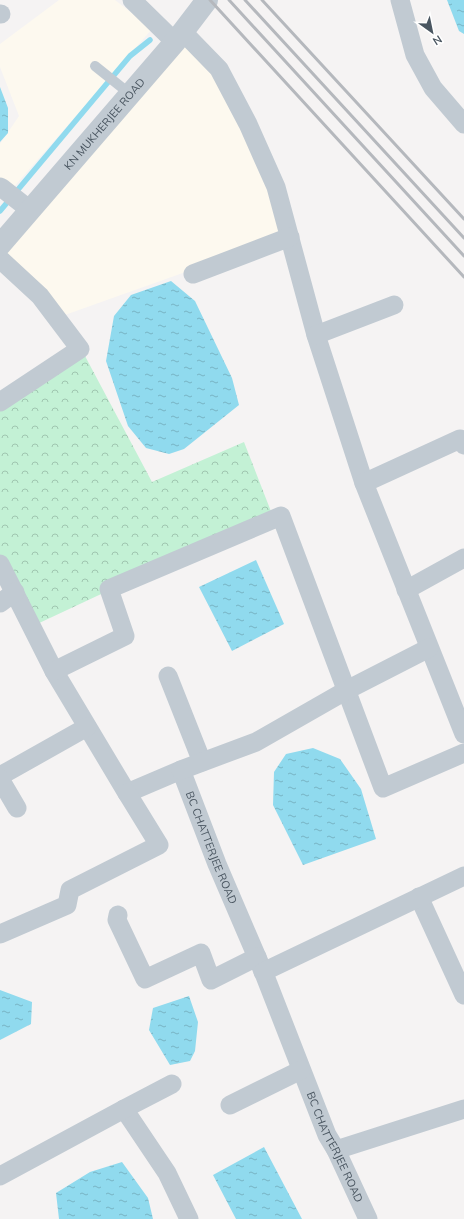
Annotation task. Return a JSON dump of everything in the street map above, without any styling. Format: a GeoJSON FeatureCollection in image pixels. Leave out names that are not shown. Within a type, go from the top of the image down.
{"type":"FeatureCollection","features":[{"type":"Feature","properties":{"kind":"street"},"geometry":{"type":"LineString","coordinates":[[132,0],[219,69],[248,124],[276,187],[316,335],[364,483],[430,648],[458,703],[464,734]]}},
{"type":"Feature","properties":{"kind":"street","name":"KN MUKHERJEE ROAD"},"geometry":{"type":"LineString","coordinates":[[0,245],[179,37],[207,0]]}},
{"type":"Feature","properties":{"kind":"street"},"geometry":{"type":"LineString","coordinates":[[400,0],[415,55],[433,88],[464,124]]}},
{"type":"Feature","properties":{"kind":"street"},"geometry":{"type":"LineString","coordinates":[[0,187],[30,210]]}},
{"type":"Feature","properties":{"kind":"street"},"geometry":{"type":"LineString","coordinates":[[193,274],[290,237]]}},
{"type":"Feature","properties":{"kind":"street"},"geometry":{"type":"LineString","coordinates":[[0,260],[40,296],[80,349],[0,402]]}},
{"type":"Feature","properties":{"kind":"street"},"geometry":{"type":"LineString","coordinates":[[316,335],[394,306]]}},
{"type":"Feature","properties":{"kind":"street"},"geometry":{"type":"LineString","coordinates":[[364,483],[460,439],[464,445]]}},
{"type":"Feature","properties":{"kind":"street"},"geometry":{"type":"LineString","coordinates":[[54,671],[124,636],[109,589],[281,516],[383,788],[464,753]]}},
{"type":"Feature","properties":{"kind":"street"},"geometry":{"type":"LineString","coordinates":[[406,590],[464,558]]}},
{"type":"Feature","properties":{"kind":"street"},"geometry":{"type":"LineString","coordinates":[[0,564],[7,597],[33,632],[54,671],[158,845],[70,890],[67,905],[0,934]]}},
{"type":"Feature","properties":{"kind":"street"},"geometry":{"type":"LineString","coordinates":[[127,793],[181,770],[256,742],[347,690],[430,648]]}},
{"type":"Feature","properties":{"kind":"street"},"geometry":{"type":"LineString","coordinates":[[168,676],[202,762]]}},
{"type":"Feature","properties":{"kind":"street"},"geometry":{"type":"LineString","coordinates":[[17,808],[0,777],[87,727]]}},
{"type":"Feature","properties":{"kind":"street","name":"BC CHATTERJEE ROAD"},"geometry":{"type":"LineString","coordinates":[[181,770],[217,864],[260,965],[327,1135],[336,1150],[368,1219]]}},
{"type":"Feature","properties":{"kind":"street"},"geometry":{"type":"LineString","coordinates":[[118,915],[117,920],[145,979],[201,953],[212,980],[260,965],[419,897],[464,876]]}},
{"type":"Feature","properties":{"kind":"street"},"geometry":{"type":"LineString","coordinates":[[419,897],[464,995]]}},
{"type":"Feature","properties":{"kind":"street"},"geometry":{"type":"LineString","coordinates":[[230,1105],[301,1070]]}},
{"type":"Feature","properties":{"kind":"street"},"geometry":{"type":"LineString","coordinates":[[0,1176],[172,1084]]}},
{"type":"Feature","properties":{"kind":"street"},"geometry":{"type":"LineString","coordinates":[[124,1109],[167,1173],[189,1219]]}},
{"type":"Feature","properties":{"kind":"street"},"geometry":{"type":"LineString","coordinates":[[336,1150],[464,1109]]}},
{"type":"Feature","properties":{"kind":"lane"},"geometry":{"type":"LineString","coordinates":[[95,66],[130,94]]}},
{"type":"Feature","properties":{"kind":"shaded area"},"geometry":{"type":"Polygon","coordinates":[[[59,0],[115,0],[152,29],[12,189],[0,180],[0,144],[19,116],[0,67],[0,44],[59,0]]]}},
{"type":"Feature","properties":{"kind":"shaded area"},"geometry":{"type":"Polygon","coordinates":[[[186,42],[211,72],[271,189],[282,233],[208,264],[62,316],[0,252],[186,42]]]}},
{"type":"Feature","properties":{"kind":"green space"},"geometry":{"type":"Polygon","coordinates":[[[85,356],[152,482],[244,442],[272,514],[35,625],[0,562],[0,408],[85,356]]]}},
{"type":"Feature","properties":{"kind":"water"},"geometry":{"type":"Polygon","coordinates":[[[447,0],[464,0],[464,34],[459,31],[447,0]]]}},
{"type":"Feature","properties":{"kind":"water"},"geometry":{"type":"Polygon","coordinates":[[[0,87],[8,108],[8,133],[0,142],[0,87]]]}},
{"type":"Feature","properties":{"kind":"water"},"geometry":{"type":"Polygon","coordinates":[[[171,281],[195,301],[232,378],[239,405],[184,449],[169,454],[146,448],[128,426],[106,361],[114,316],[131,295],[171,281]]]}},
{"type":"Feature","properties":{"kind":"water"},"geometry":{"type":"Polygon","coordinates":[[[256,560],[284,624],[232,651],[199,587],[256,560]]]}},
{"type":"Feature","properties":{"kind":"water"},"geometry":{"type":"Polygon","coordinates":[[[313,748],[340,759],[361,789],[376,839],[303,865],[273,805],[274,772],[286,754],[313,748]]]}},
{"type":"Feature","properties":{"kind":"water"},"geometry":{"type":"Polygon","coordinates":[[[0,990],[32,1002],[31,1024],[0,1040],[0,990]]]}},
{"type":"Feature","properties":{"kind":"water"},"geometry":{"type":"Polygon","coordinates":[[[189,996],[198,1022],[195,1051],[190,1061],[170,1065],[149,1030],[153,1008],[189,996]]]}},
{"type":"Feature","properties":{"kind":"water"},"geometry":{"type":"Polygon","coordinates":[[[264,1147],[302,1219],[236,1219],[213,1175],[264,1147]]]}},
{"type":"Feature","properties":{"kind":"water"},"geometry":{"type":"Polygon","coordinates":[[[122,1162],[148,1198],[153,1219],[59,1219],[56,1193],[90,1172],[122,1162]]]}},
{"type":"Feature","properties":{"kind":"waterway"},"geometry":{"type":"LineString","coordinates":[[0,211],[130,56],[150,40]]}},
{"type":"Feature","properties":{"kind":"railway"},"geometry":{"type":"LineString","coordinates":[[210,0],[464,277]]}},
{"type":"Feature","properties":{"kind":"railway"},"geometry":{"type":"LineString","coordinates":[[229,0],[464,256]]}},
{"type":"Feature","properties":{"kind":"railway"},"geometry":{"type":"LineString","coordinates":[[245,0],[464,238]]}},
{"type":"Feature","properties":{"kind":"railway"},"geometry":{"type":"LineString","coordinates":[[262,0],[464,219]]}}]}
